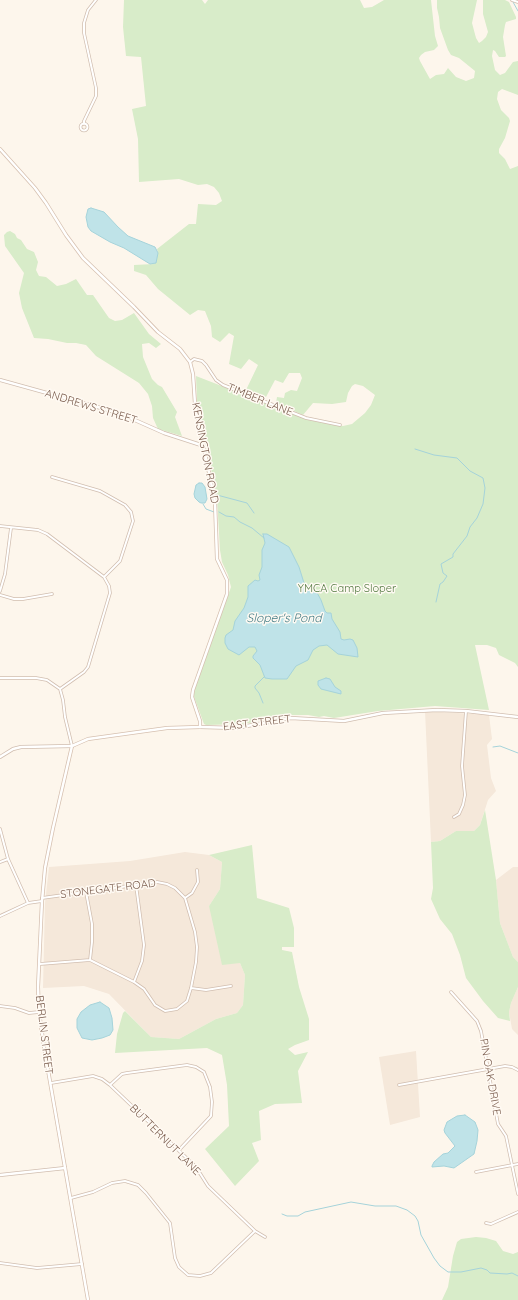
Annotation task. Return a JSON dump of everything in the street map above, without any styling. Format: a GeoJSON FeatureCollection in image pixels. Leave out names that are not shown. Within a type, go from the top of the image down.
{"type":"FeatureCollection","features":[{"type":"Feature","properties":{"kind":"main road"},"geometry":{"type":"LineString","coordinates":[[0,149],[35,188],[83,258],[158,332],[180,349],[190,362]]}},
{"type":"Feature","properties":{"kind":"main road","name":"KENSINGTON ROAD"},"geometry":{"type":"LineString","coordinates":[[190,362],[193,374],[195,404],[216,502],[217,559],[227,580],[227,594],[193,690],[192,697],[200,721],[200,728]]}},
{"type":"Feature","properties":{"kind":"main road","name":"ANDREWS STREET"},"geometry":{"type":"LineString","coordinates":[[0,380],[119,413],[164,432],[204,446]]}},
{"type":"Feature","properties":{"kind":"main road","name":"EAST STREET"},"geometry":{"type":"LineString","coordinates":[[0,756],[13,749],[72,746],[88,739],[167,728],[236,728],[291,718],[344,720],[383,713],[437,710],[466,711],[518,717]]}},
{"type":"Feature","properties":{"kind":"main road","name":"BERLIN STREET"},"geometry":{"type":"LineString","coordinates":[[72,746],[45,868],[38,987],[39,1012],[44,1047],[88,1300]]}},
{"type":"Feature","properties":{"kind":"main road"},"geometry":{"type":"LineString","coordinates":[[0,1175],[65,1168]]}},
{"type":"Feature","properties":{"kind":"street"},"geometry":{"type":"LineString","coordinates":[[84,124],[96,96],[96,88],[84,33],[84,23],[88,10],[96,0]]}},
{"type":"Feature","properties":{"kind":"street"},"geometry":{"type":"LineString","coordinates":[[512,0],[518,2]]}},
{"type":"Feature","properties":{"kind":"street","name":"TIMBER LANE"},"geometry":{"type":"LineString","coordinates":[[190,362],[194,359],[202,361],[216,380],[224,385],[306,418],[340,425]]}},
{"type":"Feature","properties":{"kind":"street"},"geometry":{"type":"LineString","coordinates":[[52,477],[100,491],[132,512],[133,521],[120,561],[104,577]]}},
{"type":"Feature","properties":{"kind":"street"},"geometry":{"type":"LineString","coordinates":[[0,526],[38,530],[47,534],[104,577],[109,586],[110,593],[88,667],[84,672],[60,689]]}},
{"type":"Feature","properties":{"kind":"street"},"geometry":{"type":"LineString","coordinates":[[0,591],[5,574],[11,528]]}},
{"type":"Feature","properties":{"kind":"street"},"geometry":{"type":"LineString","coordinates":[[0,595],[14,599],[23,599],[52,594]]}},
{"type":"Feature","properties":{"kind":"street"},"geometry":{"type":"LineString","coordinates":[[0,678],[32,678],[46,680],[60,689],[63,700],[64,717],[72,746]]}},
{"type":"Feature","properties":{"kind":"street"},"geometry":{"type":"LineString","coordinates":[[454,817],[459,814],[463,805],[464,795],[462,766],[466,711]]}},
{"type":"Feature","properties":{"kind":"street"},"geometry":{"type":"LineString","coordinates":[[0,829],[8,859],[28,903]]}},
{"type":"Feature","properties":{"kind":"street"},"geometry":{"type":"LineString","coordinates":[[0,862],[8,859]]}},
{"type":"Feature","properties":{"kind":"street"},"geometry":{"type":"LineString","coordinates":[[40,964],[90,960],[134,982],[144,989],[155,1005],[165,1011],[177,1009],[186,1001],[191,988],[197,947],[195,932],[185,898],[192,893],[198,882],[197,870]]}},
{"type":"Feature","properties":{"kind":"street","name":"STONEGATE ROAD"},"geometry":{"type":"LineString","coordinates":[[0,916],[28,903],[86,892],[157,882],[167,884],[175,888],[185,898]]}},
{"type":"Feature","properties":{"kind":"street"},"geometry":{"type":"LineString","coordinates":[[134,982],[142,961],[144,945],[136,885]]}},
{"type":"Feature","properties":{"kind":"street"},"geometry":{"type":"LineString","coordinates":[[86,892],[92,924],[90,960]]}},
{"type":"Feature","properties":{"kind":"street"},"geometry":{"type":"LineString","coordinates":[[191,988],[206,990],[231,986]]}},
{"type":"Feature","properties":{"kind":"street","name":"PIN OAK DRIVE"},"geometry":{"type":"LineString","coordinates":[[451,992],[477,1021],[481,1031],[498,1124],[506,1136],[518,1194]]}},
{"type":"Feature","properties":{"kind":"street"},"geometry":{"type":"LineString","coordinates":[[0,1006],[15,1008],[29,1013],[39,1012]]}},
{"type":"Feature","properties":{"kind":"street"},"geometry":{"type":"LineString","coordinates":[[110,1085],[122,1074],[135,1072],[187,1065],[196,1067],[204,1072],[210,1087],[212,1102],[211,1116],[179,1151]]}},
{"type":"Feature","properties":{"kind":"street"},"geometry":{"type":"LineString","coordinates":[[399,1085],[505,1066],[518,1070]]}},
{"type":"Feature","properties":{"kind":"street","name":"BUTTERNUT LANE"},"geometry":{"type":"LineString","coordinates":[[51,1082],[93,1076],[102,1079],[196,1167],[208,1186],[255,1231],[265,1237]]}},
{"type":"Feature","properties":{"kind":"street"},"geometry":{"type":"LineString","coordinates":[[476,1172],[518,1164]]}},
{"type":"Feature","properties":{"kind":"street"},"geometry":{"type":"LineString","coordinates":[[71,1198],[93,1192],[112,1183],[124,1181],[138,1185],[170,1223],[175,1258],[179,1267],[188,1275],[200,1276],[211,1273],[255,1231]]}},
{"type":"Feature","properties":{"kind":"street"},"geometry":{"type":"LineString","coordinates":[[486,1223],[490,1224],[518,1212]]}},
{"type":"Feature","properties":{"kind":"street"},"geometry":{"type":"LineString","coordinates":[[0,1263],[37,1268],[82,1264]]}},
{"type":"Feature","properties":{"kind":"shaded area"},"geometry":{"type":"Polygon","coordinates":[[[425,711],[489,715],[492,739],[487,745],[491,778],[496,791],[488,800],[480,825],[474,831],[456,831],[440,841],[431,842],[425,711]]]}},
{"type":"Feature","properties":{"kind":"shaded area"},"geometry":{"type":"Polygon","coordinates":[[[185,852],[209,855],[222,862],[220,889],[209,906],[245,975],[243,1005],[237,1013],[216,1019],[179,1039],[151,1037],[109,994],[84,986],[43,988],[45,903],[49,867],[130,861],[185,852]]]}},
{"type":"Feature","properties":{"kind":"shaded area"},"geometry":{"type":"Polygon","coordinates":[[[513,867],[518,867],[518,962],[513,957],[500,923],[496,880],[513,867]]]}},
{"type":"Feature","properties":{"kind":"shaded area"},"geometry":{"type":"Polygon","coordinates":[[[518,987],[518,1035],[512,1029],[509,1012],[518,987]]]}},
{"type":"Feature","properties":{"kind":"shaded area"},"geometry":{"type":"Polygon","coordinates":[[[416,1051],[420,1117],[390,1125],[379,1057],[416,1051]]]}},
{"type":"Feature","properties":{"kind":"green space","name":"YMCA Camp Sloper"},"geometry":{"type":"Polygon","coordinates":[[[124,0],[202,0],[205,4],[208,0],[360,0],[364,8],[372,7],[384,0],[431,0],[435,36],[438,46],[434,50],[425,52],[421,55],[419,58],[420,61],[430,79],[436,75],[444,74],[448,68],[456,77],[466,81],[474,78],[475,71],[459,58],[451,55],[448,50],[440,28],[437,0],[477,0],[472,23],[479,43],[486,37],[488,32],[483,14],[483,0],[505,0],[509,2],[516,19],[506,22],[505,25],[503,37],[506,56],[499,57],[493,50],[492,56],[495,70],[500,75],[505,73],[513,62],[518,61],[518,95],[502,89],[498,92],[497,99],[501,110],[510,121],[505,138],[499,149],[499,153],[505,159],[510,169],[518,166],[518,667],[515,663],[499,655],[496,648],[487,645],[475,645],[489,710],[435,706],[378,711],[334,718],[324,716],[287,715],[244,724],[204,724],[193,694],[231,587],[228,575],[222,562],[220,550],[217,498],[197,402],[196,376],[309,420],[343,426],[352,424],[365,413],[371,405],[375,395],[363,386],[355,384],[348,393],[346,402],[332,404],[313,403],[303,415],[276,403],[277,397],[284,398],[285,393],[291,390],[297,391],[302,378],[300,373],[289,373],[283,383],[275,380],[266,397],[246,390],[258,365],[249,359],[241,369],[229,364],[234,336],[229,333],[220,342],[212,337],[211,326],[205,311],[198,310],[190,315],[158,289],[146,275],[134,271],[134,265],[154,264],[158,253],[157,249],[189,224],[196,224],[198,204],[216,205],[222,201],[219,193],[214,187],[207,184],[198,185],[179,179],[139,182],[138,139],[132,109],[146,106],[141,57],[126,56],[123,27],[124,0]]]}},
{"type":"Feature","properties":{"kind":"green space"},"geometry":{"type":"Polygon","coordinates":[[[10,231],[21,240],[27,249],[34,252],[38,262],[36,270],[39,276],[46,277],[57,286],[66,284],[76,279],[87,295],[93,295],[109,318],[115,321],[122,320],[134,313],[149,334],[161,344],[156,348],[149,343],[142,344],[143,357],[152,379],[162,387],[177,412],[175,417],[182,436],[158,429],[153,418],[152,406],[148,394],[139,383],[96,356],[86,345],[34,338],[22,308],[19,293],[24,273],[5,246],[4,235],[10,231]]]}},
{"type":"Feature","properties":{"kind":"green space"},"geometry":{"type":"Polygon","coordinates":[[[485,810],[496,880],[500,923],[513,957],[518,962],[518,987],[511,1003],[509,1012],[510,1021],[498,1018],[466,978],[460,955],[452,934],[440,919],[431,899],[433,888],[431,842],[440,841],[456,831],[474,831],[480,825],[485,810]]]}},
{"type":"Feature","properties":{"kind":"green space"},"geometry":{"type":"Polygon","coordinates":[[[252,845],[257,898],[289,908],[294,928],[294,947],[282,947],[282,950],[292,952],[299,987],[309,1019],[309,1040],[288,1049],[295,1055],[308,1052],[298,1071],[302,1103],[275,1104],[259,1111],[261,1140],[252,1143],[259,1161],[235,1186],[205,1149],[229,1126],[227,1085],[222,1055],[207,1048],[115,1053],[117,1034],[123,1013],[125,1011],[151,1037],[179,1039],[216,1019],[237,1013],[243,1005],[245,975],[240,963],[222,965],[209,906],[220,889],[222,862],[209,855],[252,845]]]}},
{"type":"Feature","properties":{"kind":"green space"},"geometry":{"type":"Polygon","coordinates":[[[476,1237],[496,1241],[503,1251],[513,1254],[518,1252],[518,1300],[442,1300],[448,1287],[457,1242],[461,1239],[476,1237]]]}},
{"type":"Feature","properties":{"kind":"water"},"geometry":{"type":"Polygon","coordinates":[[[91,208],[104,212],[128,236],[155,247],[158,253],[156,263],[150,264],[124,248],[91,231],[88,227],[86,217],[88,209],[91,208]]]}},
{"type":"Feature","properties":{"kind":"water"},"geometry":{"type":"Polygon","coordinates":[[[202,483],[205,487],[207,499],[205,503],[199,502],[195,498],[194,494],[196,485],[202,483]]]}},
{"type":"Feature","properties":{"kind":"water","name":"Sloper's Pond"},"geometry":{"type":"Polygon","coordinates":[[[263,534],[267,534],[289,547],[299,567],[304,583],[315,589],[325,611],[327,613],[331,613],[332,619],[340,632],[341,639],[353,640],[357,648],[358,657],[338,654],[327,645],[319,646],[313,650],[308,660],[296,666],[287,679],[272,679],[265,678],[260,665],[253,658],[257,651],[255,647],[249,647],[239,655],[228,649],[225,643],[225,638],[226,635],[233,630],[235,621],[244,608],[248,597],[248,586],[255,580],[260,580],[259,575],[262,567],[262,550],[265,543],[263,534]]]}},
{"type":"Feature","properties":{"kind":"water"},"geometry":{"type":"Polygon","coordinates":[[[326,678],[330,679],[335,687],[341,691],[341,694],[321,689],[318,685],[318,681],[326,678]]]}},
{"type":"Feature","properties":{"kind":"water"},"geometry":{"type":"Polygon","coordinates":[[[100,1002],[109,1008],[113,1030],[110,1035],[102,1038],[92,1040],[82,1038],[77,1028],[77,1019],[81,1012],[90,1005],[100,1002]]]}},
{"type":"Feature","properties":{"kind":"water"},"geometry":{"type":"Polygon","coordinates":[[[465,1115],[475,1122],[478,1130],[474,1154],[454,1168],[444,1166],[432,1167],[434,1162],[443,1154],[448,1153],[455,1146],[444,1130],[447,1122],[457,1116],[465,1115]]]}},
{"type":"Feature","properties":{"kind":"waterway"},"geometry":{"type":"LineString","coordinates":[[513,2],[518,11]]}},
{"type":"Feature","properties":{"kind":"waterway"},"geometry":{"type":"LineString","coordinates":[[415,449],[434,455],[457,458],[470,471],[483,478],[485,488],[483,504],[477,518],[470,527],[467,536],[453,554],[453,557],[441,564],[443,573],[447,576],[440,584],[436,602]]}},
{"type":"Feature","properties":{"kind":"waterway"},"geometry":{"type":"LineString","coordinates":[[217,495],[247,503],[254,513]]}},
{"type":"Feature","properties":{"kind":"waterway"},"geometry":{"type":"LineString","coordinates":[[203,504],[206,509],[214,512]]}},
{"type":"Feature","properties":{"kind":"waterway"},"geometry":{"type":"LineString","coordinates":[[219,512],[226,516],[234,517],[252,528],[264,538]]}},
{"type":"Feature","properties":{"kind":"waterway"},"geometry":{"type":"LineString","coordinates":[[263,703],[255,686],[264,677]]}},
{"type":"Feature","properties":{"kind":"waterway"},"geometry":{"type":"LineString","coordinates":[[493,747],[500,746],[518,753]]}},
{"type":"Feature","properties":{"kind":"waterway"},"geometry":{"type":"LineString","coordinates":[[282,1214],[287,1216],[298,1216],[305,1212],[351,1202],[375,1206],[396,1206],[407,1210],[415,1216],[418,1221],[421,1235],[434,1258],[440,1266],[448,1272],[461,1272],[481,1268],[490,1273],[512,1273],[518,1276]]}}]}
